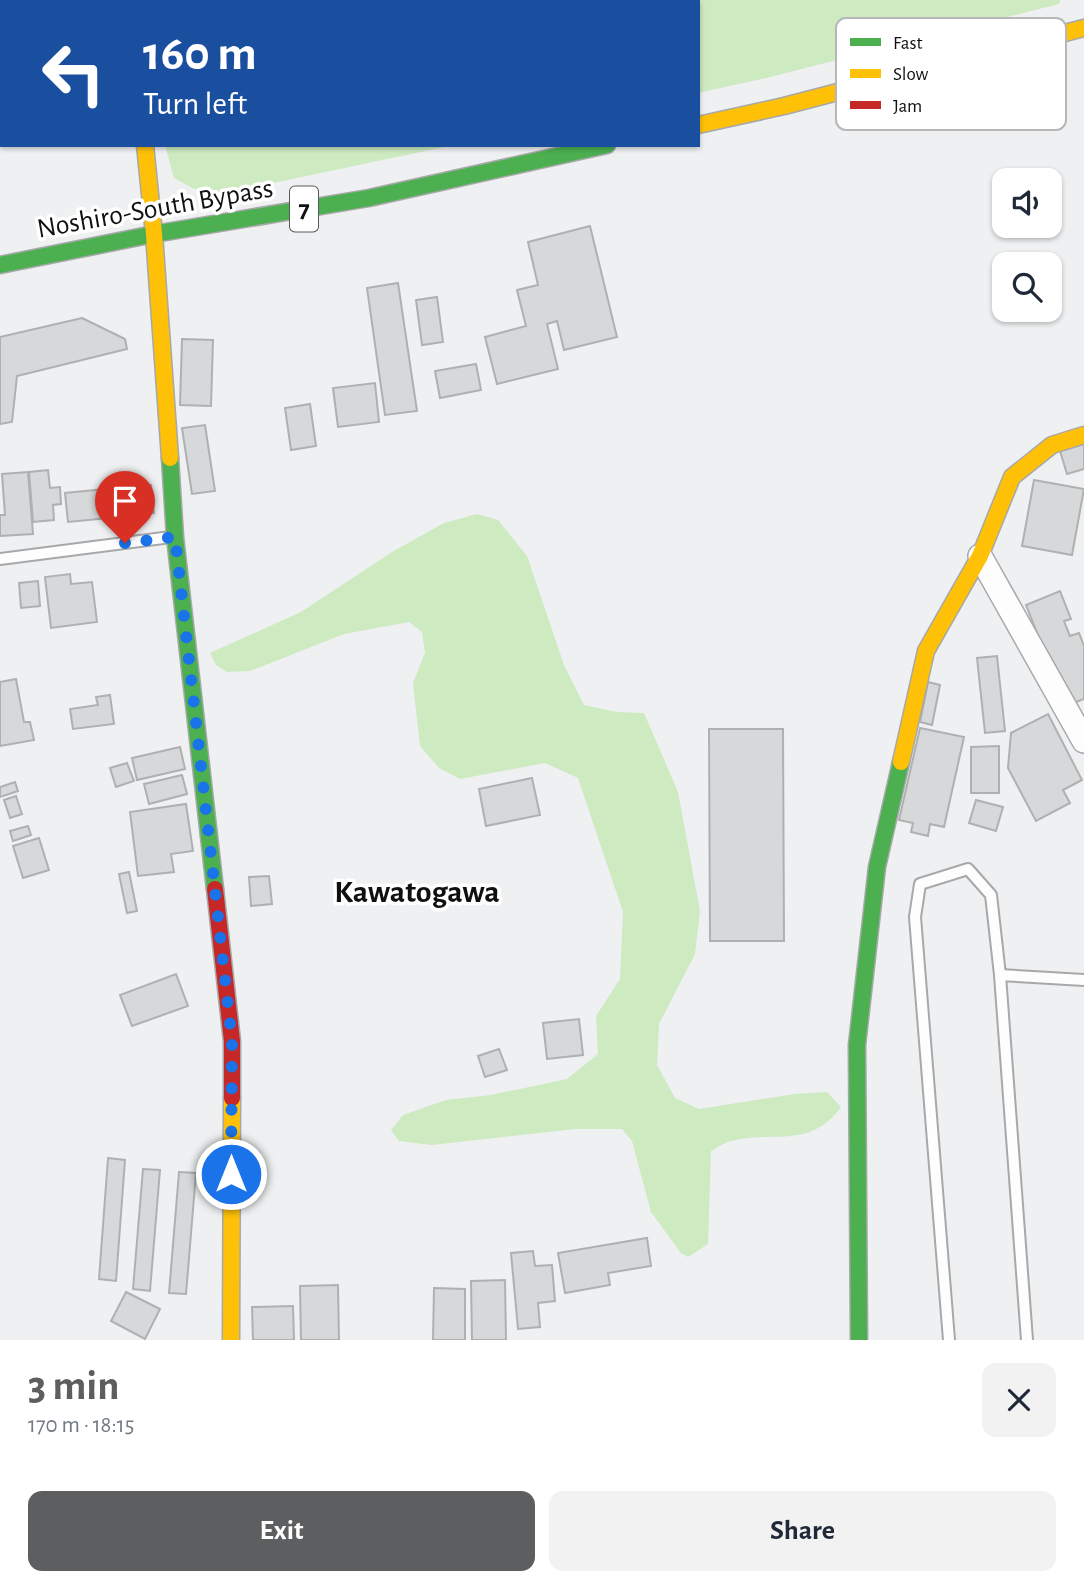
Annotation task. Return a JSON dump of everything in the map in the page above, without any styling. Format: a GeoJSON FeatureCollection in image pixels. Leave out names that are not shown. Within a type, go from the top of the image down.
{"type":"FeatureCollection","features":[{"type":"Feature","properties":{"kind":"main road"},"geometry":{"type":"LineString","coordinates":[[1066,33],[1084,28]]}},
{"type":"Feature","properties":{"kind":"main road"},"geometry":{"type":"LineString","coordinates":[[700,125],[836,92]]}},
{"type":"Feature","properties":{"kind":"main road"},"geometry":{"type":"LineString","coordinates":[[145,147],[154,234],[175,537],[232,1041],[231,1340]]}},
{"type":"Feature","properties":{"kind":"main road","name":"Noshiro-South Bypass"},"geometry":{"type":"LineString","coordinates":[[0,265],[154,234],[369,198],[598,147]]}},
{"type":"Feature","properties":{"kind":"main road"},"geometry":{"type":"LineString","coordinates":[[859,1340],[857,1045],[877,867],[926,651],[981,556],[1013,477],[1052,446],[1084,435]]}},
{"type":"Feature","properties":{"kind":"street"},"geometry":{"type":"LineString","coordinates":[[981,556],[1084,741]]}},
{"type":"Feature","properties":{"kind":"lane"},"geometry":{"type":"LineString","coordinates":[[0,559],[175,537]]}},
{"type":"Feature","properties":{"kind":"lane"},"geometry":{"type":"LineString","coordinates":[[949,1340],[915,917],[920,884],[968,869],[991,895],[1000,975],[1027,1340]]}},
{"type":"Feature","properties":{"kind":"lane"},"geometry":{"type":"LineString","coordinates":[[1000,975],[1084,979]]}},
{"type":"Feature","properties":{"kind":"green space"},"geometry":{"type":"Polygon","coordinates":[[[700,0],[1060,0],[1059,4],[1004,18],[836,18],[836,60],[700,93],[700,0]]]}},
{"type":"Feature","properties":{"kind":"green space"},"geometry":{"type":"Polygon","coordinates":[[[166,147],[444,147],[235,191],[202,193],[174,178],[166,147]]]}},
{"type":"Feature","properties":{"kind":"green space"},"geometry":{"type":"Polygon","coordinates":[[[477,514],[498,520],[527,556],[564,665],[584,705],[617,712],[644,713],[678,792],[700,911],[695,954],[659,1024],[657,1065],[675,1098],[699,1109],[795,1094],[827,1092],[841,1107],[817,1129],[804,1134],[746,1138],[730,1141],[711,1151],[708,1244],[688,1257],[681,1253],[651,1212],[632,1141],[622,1129],[575,1129],[432,1145],[399,1141],[391,1130],[403,1115],[446,1100],[491,1095],[567,1079],[598,1054],[596,1016],[620,979],[623,912],[578,778],[545,763],[460,779],[439,768],[420,746],[413,683],[425,653],[422,632],[409,622],[344,634],[250,671],[227,672],[216,665],[210,653],[301,612],[392,552],[444,523],[477,514]]]}},
{"type":"Feature","properties":{"kind":"building"},"geometry":{"type":"Polygon","coordinates":[[[590,226],[617,337],[564,350],[557,321],[547,324],[558,369],[497,384],[485,337],[526,326],[517,290],[538,285],[528,242],[590,226]]]}},
{"type":"Feature","properties":{"kind":"building"},"geometry":{"type":"Polygon","coordinates":[[[398,283],[417,411],[385,415],[367,288],[398,283]]]}},
{"type":"Feature","properties":{"kind":"building"},"geometry":{"type":"Polygon","coordinates":[[[437,297],[443,342],[422,345],[416,300],[437,297]]]}},
{"type":"Feature","properties":{"kind":"building"},"geometry":{"type":"Polygon","coordinates":[[[82,318],[125,339],[127,349],[17,376],[12,422],[0,424],[0,337],[82,318]]]}},
{"type":"Feature","properties":{"kind":"building"},"geometry":{"type":"Polygon","coordinates":[[[182,339],[213,340],[211,406],[180,405],[182,339]]]}},
{"type":"Feature","properties":{"kind":"building"},"geometry":{"type":"Polygon","coordinates":[[[476,364],[481,390],[440,398],[435,371],[476,364]]]}},
{"type":"Feature","properties":{"kind":"building"},"geometry":{"type":"Polygon","coordinates":[[[375,383],[379,422],[338,427],[333,388],[375,383]]]}},
{"type":"Feature","properties":{"kind":"building"},"geometry":{"type":"Polygon","coordinates":[[[310,404],[316,446],[291,450],[285,408],[310,404]]]}},
{"type":"Feature","properties":{"kind":"building"},"geometry":{"type":"Polygon","coordinates":[[[205,425],[215,491],[192,494],[182,428],[205,425]]]}},
{"type":"Feature","properties":{"kind":"building"},"geometry":{"type":"Polygon","coordinates":[[[1084,444],[1084,469],[1067,474],[1060,451],[1084,444]]]}},
{"type":"Feature","properties":{"kind":"building"},"geometry":{"type":"Polygon","coordinates":[[[48,470],[50,488],[60,487],[61,504],[53,505],[54,520],[33,522],[29,472],[48,470]]]}},
{"type":"Feature","properties":{"kind":"building"},"geometry":{"type":"Polygon","coordinates":[[[28,472],[33,534],[0,536],[0,515],[5,515],[2,474],[28,472]]]}},
{"type":"Feature","properties":{"kind":"building"},"geometry":{"type":"Polygon","coordinates":[[[141,480],[142,485],[151,485],[154,513],[112,518],[110,489],[132,487],[131,481],[141,480]]]}},
{"type":"Feature","properties":{"kind":"building"},"geometry":{"type":"Polygon","coordinates":[[[1034,480],[1084,489],[1072,555],[1022,546],[1034,480]]]}},
{"type":"Feature","properties":{"kind":"building"},"geometry":{"type":"Polygon","coordinates":[[[105,489],[108,518],[68,522],[65,493],[105,489]]]}},
{"type":"Feature","properties":{"kind":"building"},"geometry":{"type":"Polygon","coordinates":[[[70,574],[71,584],[92,582],[97,622],[51,628],[45,577],[70,574]]]}},
{"type":"Feature","properties":{"kind":"building"},"geometry":{"type":"Polygon","coordinates":[[[38,581],[40,606],[21,608],[19,583],[38,581]]]}},
{"type":"Feature","properties":{"kind":"building"},"geometry":{"type":"Polygon","coordinates":[[[1060,591],[1071,619],[1064,621],[1070,636],[1079,633],[1084,646],[1084,699],[1066,706],[1026,605],[1060,591]]]}},
{"type":"Feature","properties":{"kind":"building"},"geometry":{"type":"Polygon","coordinates":[[[997,656],[1005,731],[985,733],[977,658],[997,656]]]}},
{"type":"Feature","properties":{"kind":"building"},"geometry":{"type":"Polygon","coordinates":[[[16,679],[24,722],[30,722],[34,740],[0,746],[0,682],[16,679]]]}},
{"type":"Feature","properties":{"kind":"building"},"geometry":{"type":"Polygon","coordinates":[[[928,682],[940,685],[932,725],[920,722],[928,682]]]}},
{"type":"Feature","properties":{"kind":"building"},"geometry":{"type":"Polygon","coordinates":[[[110,695],[114,724],[73,729],[70,709],[98,705],[96,697],[110,695]]]}},
{"type":"Feature","properties":{"kind":"building"},"geometry":{"type":"Polygon","coordinates":[[[1048,714],[1082,780],[1063,790],[1070,803],[1036,821],[1008,768],[1011,733],[1048,714]]]}},
{"type":"Feature","properties":{"kind":"building"},"geometry":{"type":"Polygon","coordinates":[[[920,728],[964,737],[944,827],[930,824],[928,836],[911,832],[913,823],[899,820],[920,728]]]}},
{"type":"Feature","properties":{"kind":"building"},"geometry":{"type":"Polygon","coordinates":[[[709,729],[783,729],[784,941],[710,941],[709,729]]]}},
{"type":"Feature","properties":{"kind":"building"},"geometry":{"type":"Polygon","coordinates":[[[999,746],[999,793],[971,793],[971,747],[999,746]]]}},
{"type":"Feature","properties":{"kind":"building"},"geometry":{"type":"Polygon","coordinates":[[[180,747],[185,769],[137,780],[132,758],[180,747]]]}},
{"type":"Feature","properties":{"kind":"building"},"geometry":{"type":"Polygon","coordinates":[[[127,763],[134,781],[116,787],[110,768],[127,763]]]}},
{"type":"Feature","properties":{"kind":"building"},"geometry":{"type":"Polygon","coordinates":[[[182,775],[187,794],[149,804],[144,784],[182,775]]]}},
{"type":"Feature","properties":{"kind":"building"},"geometry":{"type":"Polygon","coordinates":[[[532,778],[540,815],[486,826],[479,789],[532,778]]]}},
{"type":"Feature","properties":{"kind":"building"},"geometry":{"type":"Polygon","coordinates":[[[15,782],[18,791],[0,797],[0,787],[15,782]]]}},
{"type":"Feature","properties":{"kind":"building"},"geometry":{"type":"Polygon","coordinates":[[[16,796],[22,814],[10,818],[4,800],[16,796]]]}},
{"type":"Feature","properties":{"kind":"building"},"geometry":{"type":"Polygon","coordinates":[[[976,800],[1003,807],[996,831],[969,823],[976,800]]]}},
{"type":"Feature","properties":{"kind":"building"},"geometry":{"type":"Polygon","coordinates":[[[186,804],[193,851],[171,854],[174,872],[138,876],[130,812],[186,804]]]}},
{"type":"Feature","properties":{"kind":"building"},"geometry":{"type":"Polygon","coordinates":[[[28,826],[31,835],[13,841],[10,831],[28,826]]]}},
{"type":"Feature","properties":{"kind":"building"},"geometry":{"type":"Polygon","coordinates":[[[39,838],[49,870],[23,878],[13,846],[39,838]]]}},
{"type":"Feature","properties":{"kind":"building"},"geometry":{"type":"Polygon","coordinates":[[[129,872],[137,911],[127,913],[119,874],[129,872]]]}},
{"type":"Feature","properties":{"kind":"building"},"geometry":{"type":"Polygon","coordinates":[[[269,876],[272,904],[251,906],[249,877],[269,876]]]}},
{"type":"Feature","properties":{"kind":"building"},"geometry":{"type":"Polygon","coordinates":[[[176,974],[188,1006],[132,1026],[120,995],[176,974]]]}},
{"type":"Feature","properties":{"kind":"building"},"geometry":{"type":"Polygon","coordinates":[[[579,1019],[583,1055],[547,1059],[543,1023],[579,1019]]]}},
{"type":"Feature","properties":{"kind":"building"},"geometry":{"type":"Polygon","coordinates":[[[499,1049],[507,1070],[485,1077],[478,1056],[499,1049]]]}},
{"type":"Feature","properties":{"kind":"building"},"geometry":{"type":"Polygon","coordinates":[[[108,1158],[125,1160],[116,1281],[99,1279],[108,1158]]]}},
{"type":"Feature","properties":{"kind":"building"},"geometry":{"type":"Polygon","coordinates":[[[143,1169],[160,1170],[150,1291],[133,1289],[143,1169]]]}},
{"type":"Feature","properties":{"kind":"building"},"geometry":{"type":"Polygon","coordinates":[[[179,1172],[196,1173],[186,1294],[169,1293],[179,1172]]]}},
{"type":"Feature","properties":{"kind":"building"},"geometry":{"type":"Polygon","coordinates":[[[647,1238],[651,1266],[608,1273],[610,1285],[565,1293],[558,1253],[647,1238]]]}},
{"type":"Feature","properties":{"kind":"building"},"geometry":{"type":"Polygon","coordinates":[[[533,1251],[535,1266],[552,1265],[555,1301],[538,1303],[540,1327],[518,1329],[511,1253],[533,1251]]]}},
{"type":"Feature","properties":{"kind":"building"},"geometry":{"type":"Polygon","coordinates":[[[505,1280],[506,1340],[472,1340],[471,1281],[505,1280]]]}},
{"type":"Feature","properties":{"kind":"building"},"geometry":{"type":"Polygon","coordinates":[[[338,1285],[339,1340],[301,1340],[300,1286],[338,1285]]]}},
{"type":"Feature","properties":{"kind":"building"},"geometry":{"type":"Polygon","coordinates":[[[434,1288],[465,1289],[465,1340],[433,1340],[434,1288]]]}},
{"type":"Feature","properties":{"kind":"building"},"geometry":{"type":"Polygon","coordinates":[[[126,1292],[160,1309],[145,1339],[111,1321],[126,1292]]]}},
{"type":"Feature","properties":{"kind":"building"},"geometry":{"type":"Polygon","coordinates":[[[293,1306],[294,1340],[253,1340],[252,1307],[293,1306]]]}},
{"type":"Feature","properties":{"kind":"traffic: fast"},"geometry":{"type":"LineString","coordinates":[[0,265],[154,234],[369,198],[598,147]]}},
{"type":"Feature","properties":{"kind":"traffic: fast"},"geometry":{"type":"LineString","coordinates":[[170,458],[175,537],[215,889]]}},
{"type":"Feature","properties":{"kind":"traffic: fast"},"geometry":{"type":"LineString","coordinates":[[859,1340],[857,1045],[877,867],[901,762]]}},
{"type":"Feature","properties":{"kind":"traffic: slow"},"geometry":{"type":"LineString","coordinates":[[1066,33],[1084,28]]}},
{"type":"Feature","properties":{"kind":"traffic: slow"},"geometry":{"type":"LineString","coordinates":[[700,125],[836,92]]}},
{"type":"Feature","properties":{"kind":"traffic: slow"},"geometry":{"type":"LineString","coordinates":[[145,147],[170,458]]}},
{"type":"Feature","properties":{"kind":"traffic: slow"},"geometry":{"type":"LineString","coordinates":[[901,762],[926,651],[980,556],[1012,477],[1052,445],[1084,435]]}},
{"type":"Feature","properties":{"kind":"traffic: slow"},"geometry":{"type":"LineString","coordinates":[[231,1340],[232,1098]]}},
{"type":"Feature","properties":{"kind":"traffic: jam"},"geometry":{"type":"LineString","coordinates":[[215,889],[232,1041],[232,1098]]}},
{"type":"Feature","properties":{"kind":"district","name":"Kawatogawa"},"geometry":{"type":"Point","coordinates":[417,892]}},
{"type":"Feature","properties":{"kind":"route"},"geometry":{"type":"LineString","coordinates":[[125,543],[175,537],[232,1041],[231,1174]]}}]}
